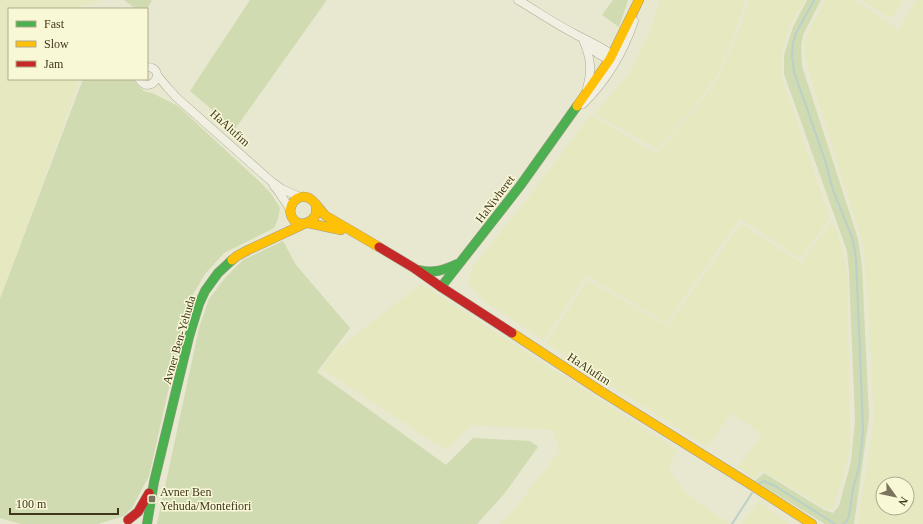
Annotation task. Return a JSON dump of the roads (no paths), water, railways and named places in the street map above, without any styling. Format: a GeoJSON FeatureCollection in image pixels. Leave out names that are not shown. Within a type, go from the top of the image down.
{"type":"FeatureCollection","features":[{"type":"Feature","properties":{"kind":"street"},"geometry":{"type":"LineString","coordinates":[[518,0],[598,46],[613,58]]}},
{"type":"Feature","properties":{"kind":"street","name":"HaNivheret"},"geometry":{"type":"LineString","coordinates":[[564,123],[591,95],[607,74],[639,0]]}},
{"type":"Feature","properties":{"kind":"street","name":"HaNivheret"},"geometry":{"type":"LineString","coordinates":[[440,287],[520,186],[585,94],[628,38],[639,0]]}},
{"type":"Feature","properties":{"kind":"street"},"geometry":{"type":"LineString","coordinates":[[575,34],[598,53],[613,58]]}},
{"type":"Feature","properties":{"kind":"street"},"geometry":{"type":"LineString","coordinates":[[598,46],[613,44],[622,38]]}},
{"type":"Feature","properties":{"kind":"street"},"geometry":{"type":"LineString","coordinates":[[584,42],[590,65],[590,78],[585,94]]}},
{"type":"Feature","properties":{"kind":"street","name":"HaAlufim"},"geometry":{"type":"LineString","coordinates":[[148,67],[154,69],[157,75],[176,97],[267,178],[282,189],[300,197]]}},
{"type":"Feature","properties":{"kind":"street"},"geometry":{"type":"LineString","coordinates":[[149,85],[154,82],[157,75]]}},
{"type":"Feature","properties":{"kind":"street","name":"HaAlufim"},"geometry":{"type":"LineString","coordinates":[[141,80],[143,83],[159,88],[176,97]]}},
{"type":"Feature","properties":{"kind":"street","name":"HaAlufim"},"geometry":{"type":"LineString","coordinates":[[267,178],[278,192],[290,212]]}},
{"type":"Feature","properties":{"kind":"street"},"geometry":{"type":"LineString","coordinates":[[300,197],[308,198],[311,199],[316,205],[316,213],[312,221],[306,224],[299,224],[292,218],[290,212],[293,202],[296,199],[300,197]]}},
{"type":"Feature","properties":{"kind":"street","name":"HaAlufim"},"geometry":{"type":"LineString","coordinates":[[316,205],[323,214],[331,220],[414,268],[440,287],[592,385],[812,524]]}},
{"type":"Feature","properties":{"kind":"street","name":"Avner Ben-Yehuda"},"geometry":{"type":"LineString","coordinates":[[275,237],[288,221],[290,212]]}},
{"type":"Feature","properties":{"kind":"street","name":"HaAlufim"},"geometry":{"type":"LineString","coordinates":[[306,224],[325,226],[366,239]]}},
{"type":"Feature","properties":{"kind":"street","name":"Avner Ben-Yehuda"},"geometry":{"type":"LineString","coordinates":[[147,524],[154,482],[189,337],[199,304],[212,282],[237,256],[275,237],[306,224]]}},
{"type":"Feature","properties":{"kind":"street"},"geometry":{"type":"LineString","coordinates":[[414,268],[425,272],[443,271],[461,262]]}},
{"type":"Feature","properties":{"kind":"street","name":"Avner Ben-Yehuda"},"geometry":{"type":"LineString","coordinates":[[123,523],[135,516],[154,482]]}},
{"type":"Feature","properties":{"kind":"street"},"geometry":{"type":"LineString","coordinates":[[123,523],[134,520],[143,524]]}},
{"type":"Feature","properties":{"kind":"waterway"},"geometry":{"type":"LineString","coordinates":[[814,0],[796,33],[793,43],[792,56],[794,72],[825,160],[833,190],[853,240],[856,259],[863,431],[859,467],[853,489],[849,516],[843,524]]}},
{"type":"Feature","properties":{"kind":"waterway"},"geometry":{"type":"LineString","coordinates":[[759,484],[764,481],[775,486],[835,524]]}},
{"type":"Feature","properties":{"kind":"waterway"},"geometry":{"type":"LineString","coordinates":[[732,524],[752,493]]}},
{"type":"Feature","properties":{"kind":"place","name":"Avner Ben Yehuda/Montefiori"},"geometry":{"type":"Point","coordinates":[152,499]}}]}
